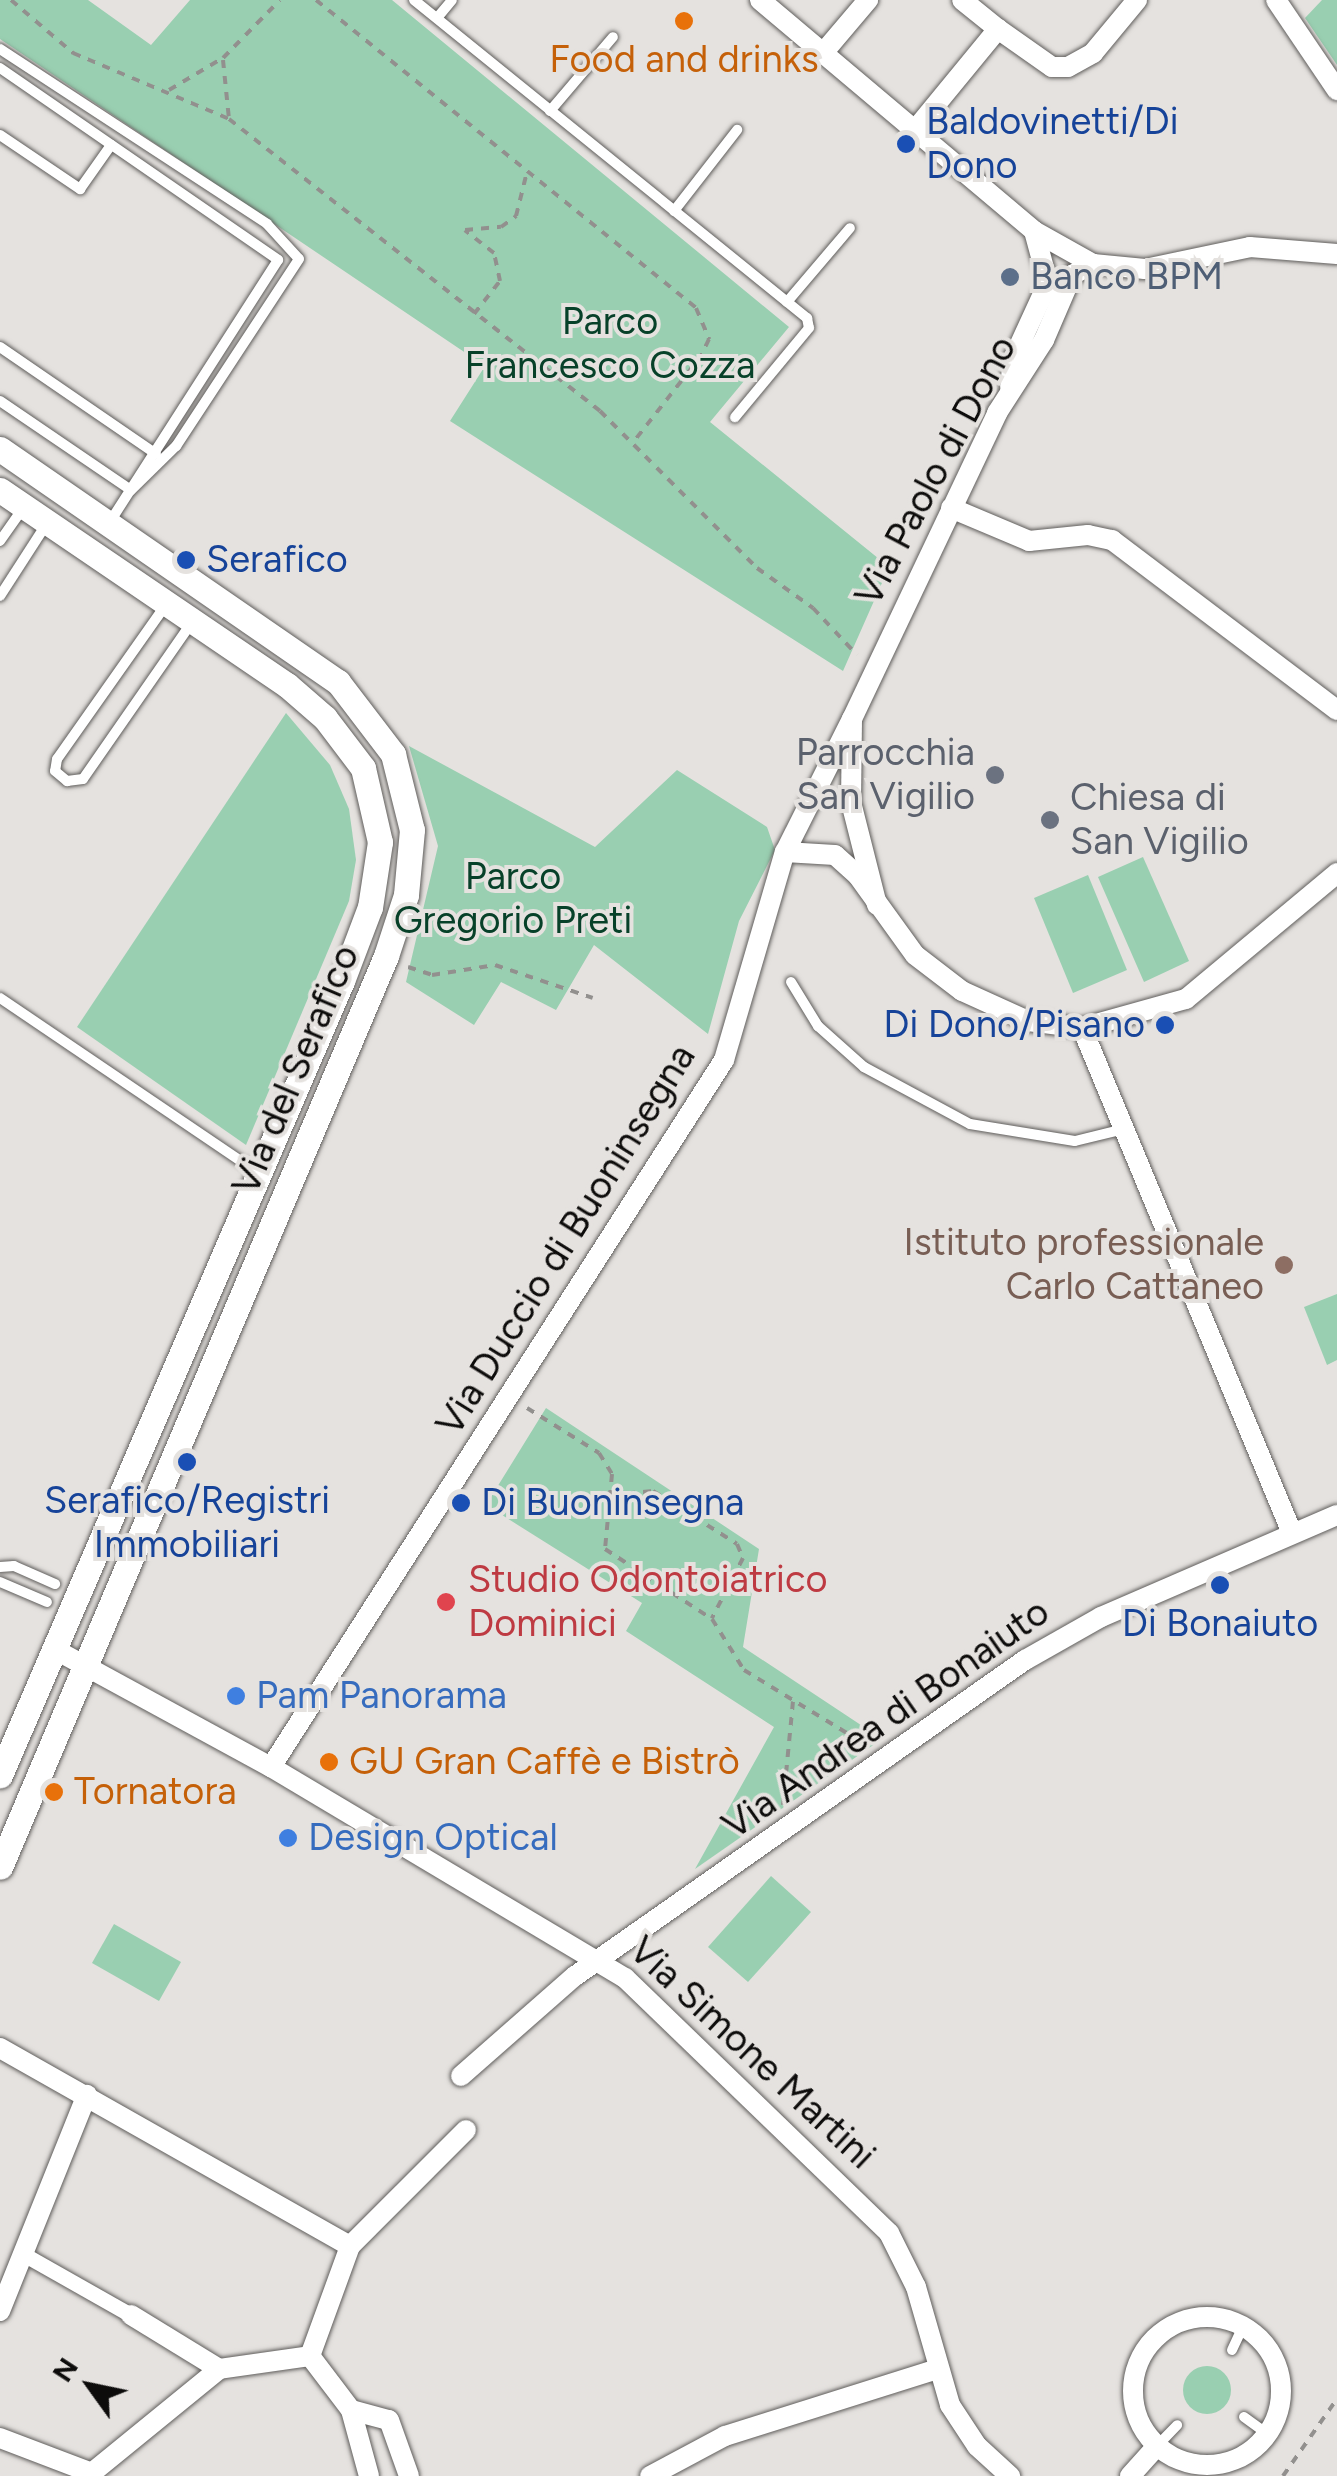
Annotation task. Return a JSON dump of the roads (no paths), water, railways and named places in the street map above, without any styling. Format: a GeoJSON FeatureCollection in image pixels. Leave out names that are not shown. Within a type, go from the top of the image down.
{"type":"FeatureCollection","features":[{"type":"Feature","properties":{"kind":"street"},"geometry":{"type":"LineString","coordinates":[[760,0],[1034,232],[1094,264],[1145,269],[1250,247],[1337,254]]}},
{"type":"Feature","properties":{"kind":"street"},"geometry":{"type":"LineString","coordinates":[[823,53],[868,0]]}},
{"type":"Feature","properties":{"kind":"street"},"geometry":{"type":"LineString","coordinates":[[962,0],[1038,60],[1068,67],[1093,53],[1137,0]]}},
{"type":"Feature","properties":{"kind":"street"},"geometry":{"type":"LineString","coordinates":[[1287,4],[1337,90]]}},
{"type":"Feature","properties":{"kind":"street"},"geometry":{"type":"LineString","coordinates":[[915,130],[998,29]]}},
{"type":"Feature","properties":{"kind":"street"},"geometry":{"type":"LineString","coordinates":[[1010,387],[1013,359],[1048,283],[1034,232]]}},
{"type":"Feature","properties":{"kind":"street","name":"Via Paolo di Dono"},"geometry":{"type":"LineString","coordinates":[[877,905],[849,790],[852,718],[1010,387],[1044,340],[1072,275],[1094,264]]}},
{"type":"Feature","properties":{"kind":"street","name":"Via del Serafico"},"geometry":{"type":"LineString","coordinates":[[0,449],[291,646],[354,698],[400,768],[412,830],[406,896],[386,956],[0,1867]]}},
{"type":"Feature","properties":{"kind":"street","name":"Via del Serafico"},"geometry":{"type":"LineString","coordinates":[[0,490],[287,685],[340,734],[363,768],[378,816],[379,862],[362,931],[0,1775]]}},
{"type":"Feature","properties":{"kind":"street"},"geometry":{"type":"LineString","coordinates":[[952,508],[1029,541],[1088,535],[1112,540],[1337,710]]}},
{"type":"Feature","properties":{"kind":"street"},"geometry":{"type":"LineString","coordinates":[[90,551],[110,523]]}},
{"type":"Feature","properties":{"kind":"street","name":"Via Duccio di Buoninsegna"},"geometry":{"type":"LineString","coordinates":[[272,1767],[724,1060],[785,852],[852,718]]}},
{"type":"Feature","properties":{"kind":"street","name":"Via Paolo di Dono"},"geometry":{"type":"LineString","coordinates":[[785,852],[834,855],[915,955],[962,991],[1028,1021],[1082,1028],[1186,1000],[1337,873]]}},
{"type":"Feature","properties":{"kind":"street"},"geometry":{"type":"LineString","coordinates":[[1082,1028],[1292,1534]]}},
{"type":"Feature","properties":{"kind":"street","name":"Via Andrea di Bonaiuto"},"geometry":{"type":"LineString","coordinates":[[460,2076],[599,1959],[780,1838],[1073,1630],[1337,1514]]}},
{"type":"Feature","properties":{"kind":"street","name":"Via Simone Martini"},"geometry":{"type":"LineString","coordinates":[[56,1650],[272,1767],[599,1959],[890,2233],[916,2286],[937,2369],[961,2425],[1010,2476]]}},
{"type":"Feature","properties":{"kind":"street"},"geometry":{"type":"LineString","coordinates":[[0,2048],[350,2246]]}},
{"type":"Feature","properties":{"kind":"street"},"geometry":{"type":"LineString","coordinates":[[0,2311],[87,2095]]}},
{"type":"Feature","properties":{"kind":"street"},"geometry":{"type":"LineString","coordinates":[[310,2356],[350,2246],[466,2130]]}},
{"type":"Feature","properties":{"kind":"street"},"geometry":{"type":"LineString","coordinates":[[23,2254],[218,2369]]}},
{"type":"Feature","properties":{"kind":"street"},"geometry":{"type":"LineString","coordinates":[[1193,2318],[1243,2326],[1268,2348],[1277,2368],[1278,2410],[1267,2434],[1238,2458],[1217,2464],[1186,2461],[1157,2446],[1134,2402],[1144,2352],[1173,2324],[1193,2318]]}},
{"type":"Feature","properties":{"kind":"street"},"geometry":{"type":"LineString","coordinates":[[0,2438],[90,2474],[218,2369],[310,2356]]}},
{"type":"Feature","properties":{"kind":"street"},"geometry":{"type":"LineString","coordinates":[[310,2356],[351,2410],[370,2476]]}},
{"type":"Feature","properties":{"kind":"street"},"geometry":{"type":"LineString","coordinates":[[650,2476],[725,2436],[937,2369]]}},
{"type":"Feature","properties":{"kind":"street"},"geometry":{"type":"LineString","coordinates":[[351,2410],[390,2420],[409,2476]]}},
{"type":"Feature","properties":{"kind":"street"},"geometry":{"type":"LineString","coordinates":[[1130,2476],[1157,2446]]}},
{"type":"Feature","properties":{"kind":"lane"},"geometry":{"type":"LineString","coordinates":[[414,0],[787,302],[809,328],[735,417]]}},
{"type":"Feature","properties":{"kind":"lane"},"geometry":{"type":"LineString","coordinates":[[437,18],[452,0]]}},
{"type":"Feature","properties":{"kind":"lane"},"geometry":{"type":"LineString","coordinates":[[550,111],[613,37]]}},
{"type":"Feature","properties":{"kind":"lane"},"geometry":{"type":"LineString","coordinates":[[0,49],[266,224],[296,250],[297,266],[176,446],[157,454]]}},
{"type":"Feature","properties":{"kind":"lane"},"geometry":{"type":"LineString","coordinates":[[0,68],[278,260],[157,454],[144,484],[132,490],[110,523]]}},
{"type":"Feature","properties":{"kind":"lane"},"geometry":{"type":"LineString","coordinates":[[674,211],[737,130]]}},
{"type":"Feature","properties":{"kind":"lane"},"geometry":{"type":"LineString","coordinates":[[0,135],[80,189],[110,145]]}},
{"type":"Feature","properties":{"kind":"lane"},"geometry":{"type":"LineString","coordinates":[[787,302],[850,228]]}},
{"type":"Feature","properties":{"kind":"lane"},"geometry":{"type":"LineString","coordinates":[[0,347],[5,361],[157,454]]}},
{"type":"Feature","properties":{"kind":"lane"},"geometry":{"type":"LineString","coordinates":[[0,401],[132,490]]}},
{"type":"Feature","properties":{"kind":"lane"},"geometry":{"type":"LineString","coordinates":[[0,541],[24,506]]}},
{"type":"Feature","properties":{"kind":"lane"},"geometry":{"type":"LineString","coordinates":[[0,596],[48,522]]}},
{"type":"Feature","properties":{"kind":"lane"},"geometry":{"type":"LineString","coordinates":[[166,603],[57,759],[55,771],[68,781],[83,779],[193,621]]}},
{"type":"Feature","properties":{"kind":"lane"},"geometry":{"type":"LineString","coordinates":[[790,982],[818,1026],[864,1067],[970,1124],[1076,1141],[1124,1128]]}},
{"type":"Feature","properties":{"kind":"lane"},"geometry":{"type":"LineString","coordinates":[[0,998],[258,1172]]}},
{"type":"Feature","properties":{"kind":"lane"},"geometry":{"type":"LineString","coordinates":[[0,1567],[14,1566],[55,1584]]}},
{"type":"Feature","properties":{"kind":"lane"},"geometry":{"type":"LineString","coordinates":[[0,1582],[47,1602]]}},
{"type":"Feature","properties":{"kind":"lane"},"geometry":{"type":"LineString","coordinates":[[1232,2350],[1243,2326]]}},
{"type":"Feature","properties":{"kind":"lane"},"geometry":{"type":"LineString","coordinates":[[1244,2417],[1267,2434]]}},
{"type":"Feature","properties":{"kind":"lane"},"geometry":{"type":"LineString","coordinates":[[1157,2446],[1177,2425]]}},
{"type":"Feature","properties":{"kind":"place","name":"Food and drinks"},"geometry":{"type":"Point","coordinates":[684,21]}},
{"type":"Feature","properties":{"kind":"place","name":"Baldovinetti/Di Dono"},"geometry":{"type":"Point","coordinates":[906,144]}},
{"type":"Feature","properties":{"kind":"place","name":"Banco BPM"},"geometry":{"type":"Point","coordinates":[1010,277]}},
{"type":"Feature","properties":{"kind":"place","name":"Serafico"},"geometry":{"type":"Point","coordinates":[186,560]}},
{"type":"Feature","properties":{"kind":"place","name":"Parrocchia San Vigilio"},"geometry":{"type":"Point","coordinates":[995,775]}},
{"type":"Feature","properties":{"kind":"place","name":"Chiesa di San Vigilio"},"geometry":{"type":"Point","coordinates":[1050,820]}},
{"type":"Feature","properties":{"kind":"place","name":"Di Dono/Pisano"},"geometry":{"type":"Point","coordinates":[1165,1025]}},
{"type":"Feature","properties":{"kind":"place","name":"Istituto professionale Carlo Cattaneo"},"geometry":{"type":"Point","coordinates":[1284,1265]}},
{"type":"Feature","properties":{"kind":"place","name":"Serafico/Registri Immobiliari"},"geometry":{"type":"Point","coordinates":[187,1462]}},
{"type":"Feature","properties":{"kind":"place","name":"Di Buoninsegna"},"geometry":{"type":"Point","coordinates":[461,1503]}},
{"type":"Feature","properties":{"kind":"place","name":"Di Bonaiuto"},"geometry":{"type":"Point","coordinates":[1220,1585]}},
{"type":"Feature","properties":{"kind":"place","name":"Studio Odontoiatrico Dominici"},"geometry":{"type":"Point","coordinates":[446,1602]}},
{"type":"Feature","properties":{"kind":"place","name":"Pam Panorama"},"geometry":{"type":"Point","coordinates":[236,1696]}},
{"type":"Feature","properties":{"kind":"place","name":"GU Gran Caffè e Bistrò"},"geometry":{"type":"Point","coordinates":[329,1762]}},
{"type":"Feature","properties":{"kind":"place","name":"Tornatora"},"geometry":{"type":"Point","coordinates":[54,1792]}},
{"type":"Feature","properties":{"kind":"place","name":"Design Optical"},"geometry":{"type":"Point","coordinates":[288,1838]}},
{"type":"Feature","properties":{"kind":"park label","name":"Parco Francesco Cozza"},"geometry":{"type":"Point","coordinates":[610,344]}},
{"type":"Feature","properties":{"kind":"park label","name":"Parco Gregorio Preti"},"geometry":{"type":"Point","coordinates":[513,899]}}]}
